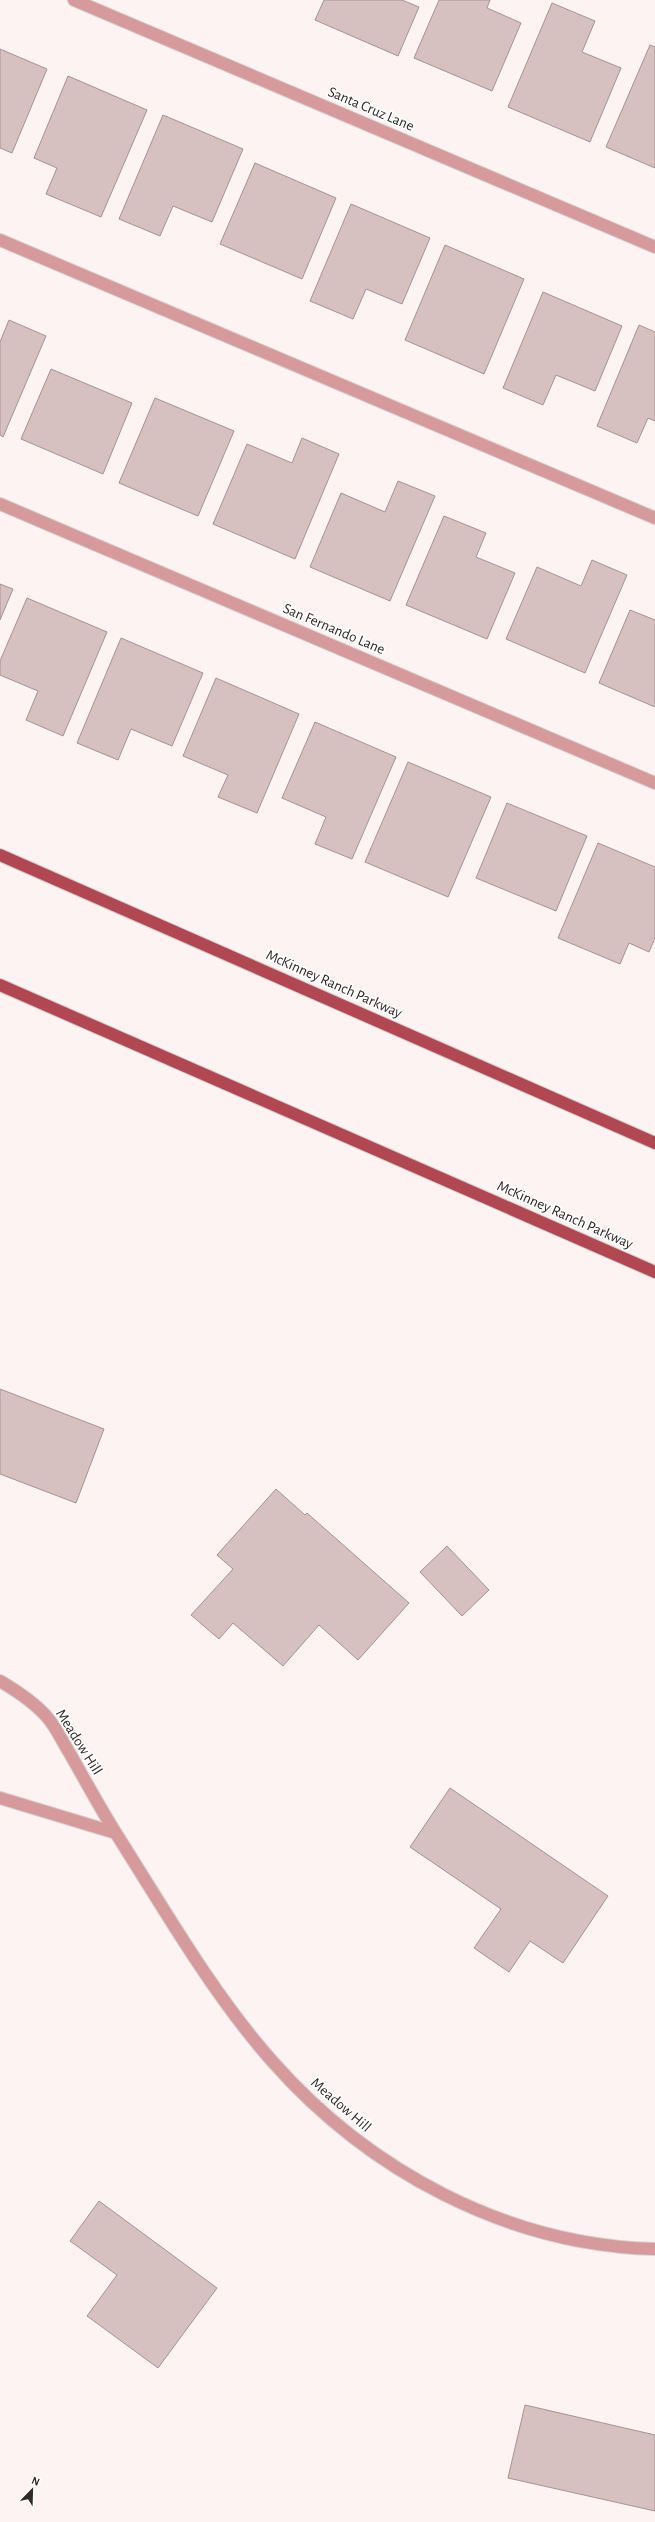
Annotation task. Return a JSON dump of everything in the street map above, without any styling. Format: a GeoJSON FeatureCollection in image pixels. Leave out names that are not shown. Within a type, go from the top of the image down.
{"type":"FeatureCollection","features":[{"type":"Feature","properties":{"kind":"main road","name":"McKinney Ranch Parkway"},"geometry":{"type":"LineString","coordinates":[[0,855],[655,1143]]}},
{"type":"Feature","properties":{"kind":"main road","name":"McKinney Ranch Parkway"},"geometry":{"type":"LineString","coordinates":[[0,985],[655,1272]]}},
{"type":"Feature","properties":{"kind":"street","name":"Santa Cruz Lane"},"geometry":{"type":"LineString","coordinates":[[74,0],[655,247]]}},
{"type":"Feature","properties":{"kind":"street"},"geometry":{"type":"LineString","coordinates":[[0,240],[655,518]]}},
{"type":"Feature","properties":{"kind":"street","name":"San Fernando Lane"},"geometry":{"type":"LineString","coordinates":[[0,504],[655,783]]}},
{"type":"Feature","properties":{"kind":"street","name":"Meadow Hill"},"geometry":{"type":"LineString","coordinates":[[0,1681],[15,1690],[47,1717],[116,1833],[219,1992],[244,2027],[298,2089],[328,2117],[357,2141],[447,2196],[507,2223],[566,2240],[628,2249],[655,2250]]}},
{"type":"Feature","properties":{"kind":"street"},"geometry":{"type":"LineString","coordinates":[[0,1798],[116,1833]]}},
{"type":"Feature","properties":{"kind":"building"},"geometry":{"type":"Polygon","coordinates":[[[324,0],[402,0],[419,7],[398,56],[315,20],[324,0]]]}},
{"type":"Feature","properties":{"kind":"building"},"geometry":{"type":"Polygon","coordinates":[[[439,0],[490,0],[487,8],[521,23],[492,91],[414,58],[439,0]]]}},
{"type":"Feature","properties":{"kind":"building"},"geometry":{"type":"Polygon","coordinates":[[[552,3],[595,21],[582,52],[621,68],[590,142],[508,107],[552,3]]]}},
{"type":"Feature","properties":{"kind":"building"},"geometry":{"type":"Polygon","coordinates":[[[650,45],[655,47],[655,168],[606,147],[650,45]]]}},
{"type":"Feature","properties":{"kind":"building"},"geometry":{"type":"Polygon","coordinates":[[[0,49],[47,69],[12,153],[0,148],[0,49]]]}},
{"type":"Feature","properties":{"kind":"building"},"geometry":{"type":"Polygon","coordinates":[[[68,76],[147,110],[101,217],[46,194],[57,168],[34,158],[68,76]]]}},
{"type":"Feature","properties":{"kind":"building"},"geometry":{"type":"Polygon","coordinates":[[[163,115],[243,149],[212,222],[173,206],[160,236],[119,219],[163,115]]]}},
{"type":"Feature","properties":{"kind":"building"},"geometry":{"type":"Polygon","coordinates":[[[255,163],[336,198],[302,279],[220,244],[255,163]]]}},
{"type":"Feature","properties":{"kind":"building"},"geometry":{"type":"Polygon","coordinates":[[[351,204],[430,238],[402,304],[366,289],[353,319],[310,301],[351,204]]]}},
{"type":"Feature","properties":{"kind":"building"},"geometry":{"type":"Polygon","coordinates":[[[445,245],[524,279],[484,374],[405,340],[445,245]]]}},
{"type":"Feature","properties":{"kind":"building"},"geometry":{"type":"Polygon","coordinates":[[[543,292],[622,326],[595,391],[556,375],[543,405],[503,388],[543,292]]]}},
{"type":"Feature","properties":{"kind":"building"},"geometry":{"type":"Polygon","coordinates":[[[9,320],[46,336],[3,437],[0,435],[0,342],[9,320]]]}},
{"type":"Feature","properties":{"kind":"building"},"geometry":{"type":"Polygon","coordinates":[[[639,325],[655,332],[655,421],[648,418],[637,443],[597,426],[639,325]]]}},
{"type":"Feature","properties":{"kind":"building"},"geometry":{"type":"Polygon","coordinates":[[[51,369],[132,403],[103,474],[21,439],[51,369]]]}},
{"type":"Feature","properties":{"kind":"building"},"geometry":{"type":"Polygon","coordinates":[[[155,398],[234,431],[198,516],[119,483],[155,398]]]}},
{"type":"Feature","properties":{"kind":"building"},"geometry":{"type":"Polygon","coordinates":[[[302,438],[339,454],[295,559],[213,524],[247,444],[292,463],[302,438]]]}},
{"type":"Feature","properties":{"kind":"building"},"geometry":{"type":"Polygon","coordinates":[[[398,481],[435,496],[390,601],[310,567],[341,493],[385,512],[398,481]]]}},
{"type":"Feature","properties":{"kind":"building"},"geometry":{"type":"Polygon","coordinates":[[[444,516],[486,533],[476,557],[515,573],[487,639],[406,605],[444,516]]]}},
{"type":"Feature","properties":{"kind":"building"},"geometry":{"type":"Polygon","coordinates":[[[592,560],[627,575],[585,673],[506,639],[537,567],[581,586],[592,560]]]}},
{"type":"Feature","properties":{"kind":"building"},"geometry":{"type":"Polygon","coordinates":[[[0,584],[13,589],[0,620],[0,584]]]}},
{"type":"Feature","properties":{"kind":"building"},"geometry":{"type":"Polygon","coordinates":[[[27,598],[107,632],[63,736],[26,720],[38,691],[0,675],[0,661],[27,598]]]}},
{"type":"Feature","properties":{"kind":"building"},"geometry":{"type":"Polygon","coordinates":[[[630,610],[655,620],[655,707],[599,683],[630,610]]]}},
{"type":"Feature","properties":{"kind":"building"},"geometry":{"type":"Polygon","coordinates":[[[121,638],[203,673],[172,746],[131,729],[118,760],[77,743],[121,638]]]}},
{"type":"Feature","properties":{"kind":"building"},"geometry":{"type":"Polygon","coordinates":[[[216,678],[299,714],[257,813],[218,797],[228,775],[183,756],[216,678]]]}},
{"type":"Feature","properties":{"kind":"building"},"geometry":{"type":"Polygon","coordinates":[[[315,722],[396,757],[352,859],[315,844],[326,817],[282,798],[315,722]]]}},
{"type":"Feature","properties":{"kind":"building"},"geometry":{"type":"Polygon","coordinates":[[[408,762],[491,797],[448,897],[365,862],[408,762]]]}},
{"type":"Feature","properties":{"kind":"building"},"geometry":{"type":"Polygon","coordinates":[[[507,803],[587,836],[556,911],[476,878],[507,803]]]}},
{"type":"Feature","properties":{"kind":"building"},"geometry":{"type":"Polygon","coordinates":[[[598,843],[655,867],[655,938],[649,952],[629,943],[620,964],[558,938],[598,843]]]}},
{"type":"Feature","properties":{"kind":"building"},"geometry":{"type":"Polygon","coordinates":[[[0,1389],[104,1429],[76,1503],[0,1474],[0,1389]]]}},
{"type":"Feature","properties":{"kind":"building"},"geometry":{"type":"Polygon","coordinates":[[[276,1489],[305,1515],[307,1513],[409,1603],[358,1660],[319,1625],[283,1666],[233,1623],[219,1639],[191,1615],[233,1569],[217,1555],[276,1489]]]}},
{"type":"Feature","properties":{"kind":"building"},"geometry":{"type":"Polygon","coordinates":[[[447,1546],[489,1590],[462,1616],[420,1572],[447,1546]]]}},
{"type":"Feature","properties":{"kind":"building"},"geometry":{"type":"Polygon","coordinates":[[[450,1788],[608,1896],[563,1963],[530,1941],[509,1972],[474,1948],[501,1909],[410,1847],[450,1788]]]}},
{"type":"Feature","properties":{"kind":"building"},"geometry":{"type":"Polygon","coordinates":[[[99,2201],[217,2288],[158,2368],[87,2316],[117,2275],[70,2241],[99,2201]]]}},
{"type":"Feature","properties":{"kind":"building"},"geometry":{"type":"Polygon","coordinates":[[[525,2405],[655,2435],[655,2511],[508,2478],[525,2405]]]}}]}
